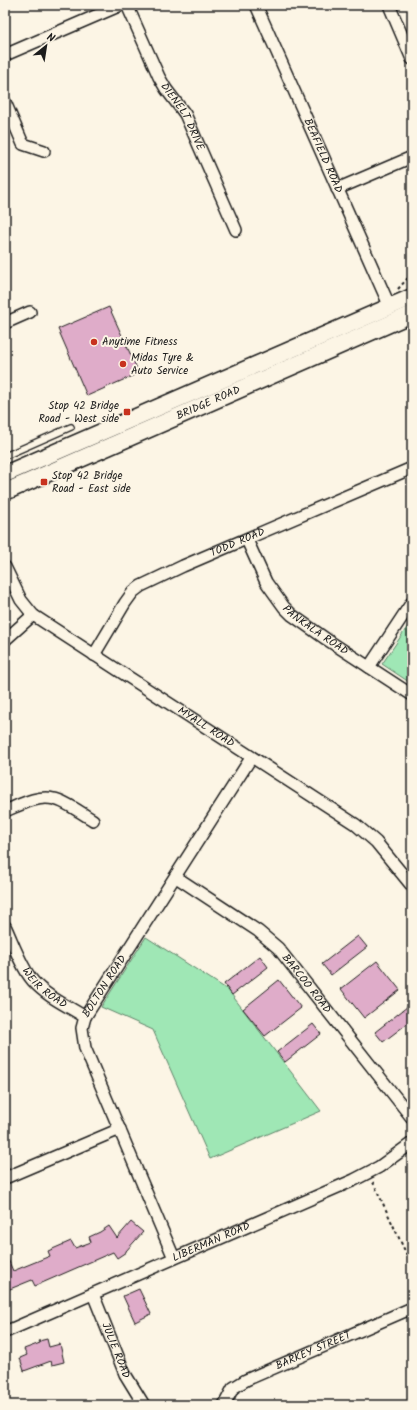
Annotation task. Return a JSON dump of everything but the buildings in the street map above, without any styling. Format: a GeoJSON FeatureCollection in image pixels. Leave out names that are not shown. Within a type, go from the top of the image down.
{"type":"FeatureCollection","features":[{"type":"Feature","properties":{"kind":"main road","name":"BRIDGE ROAD"},"geometry":{"type":"LineString","coordinates":[[5,492],[412,297]]}},
{"type":"Feature","properties":{"kind":"main road","name":"BRIDGE ROAD"},"geometry":{"type":"LineString","coordinates":[[5,474],[393,307],[412,314]]}},
{"type":"Feature","properties":{"kind":"street"},"geometry":{"type":"LineString","coordinates":[[5,55],[121,5]]}},
{"type":"Feature","properties":{"kind":"street","name":"DIENELT DRIVE"},"geometry":{"type":"LineString","coordinates":[[127,5],[159,77],[185,114],[236,230]]}},
{"type":"Feature","properties":{"kind":"street","name":"BEAFIELD ROAD"},"geometry":{"type":"LineString","coordinates":[[256,5],[337,189],[393,307]]}},
{"type":"Feature","properties":{"kind":"street"},"geometry":{"type":"LineString","coordinates":[[389,5],[412,59]]}},
{"type":"Feature","properties":{"kind":"street"},"geometry":{"type":"LineString","coordinates":[[5,102],[23,144],[44,151]]}},
{"type":"Feature","properties":{"kind":"street"},"geometry":{"type":"LineString","coordinates":[[337,189],[412,157]]}},
{"type":"Feature","properties":{"kind":"street"},"geometry":{"type":"LineString","coordinates":[[5,323],[30,312]]}},
{"type":"Feature","properties":{"kind":"street","name":"TODD ROAD"},"geometry":{"type":"LineString","coordinates":[[94,655],[120,611],[137,588],[183,566],[247,540],[412,468]]}},
{"type":"Feature","properties":{"kind":"street","name":"PANKALA ROAD"},"geometry":{"type":"LineString","coordinates":[[247,540],[266,582],[292,615],[412,695]]}},
{"type":"Feature","properties":{"kind":"street","name":"MYALL ROAD"},"geometry":{"type":"LineString","coordinates":[[5,567],[21,600],[33,615],[367,833],[412,886]]}},
{"type":"Feature","properties":{"kind":"street"},"geometry":{"type":"LineString","coordinates":[[370,667],[412,602]]}},
{"type":"Feature","properties":{"kind":"street"},"geometry":{"type":"LineString","coordinates":[[5,640],[33,615]]}},
{"type":"Feature","properties":{"kind":"street","name":"BOLTON ROAD"},"geometry":{"type":"LineString","coordinates":[[174,1258],[83,1042],[82,1028],[85,1017],[251,758]]}},
{"type":"Feature","properties":{"kind":"street"},"geometry":{"type":"LineString","coordinates":[[5,811],[33,800],[52,798],[93,820]]}},
{"type":"Feature","properties":{"kind":"street","name":"BARCOO ROAD"},"geometry":{"type":"LineString","coordinates":[[176,877],[252,927],[278,948],[412,1118]]}},
{"type":"Feature","properties":{"kind":"street","name":"WEIR ROAD"},"geometry":{"type":"LineString","coordinates":[[5,926],[15,949],[33,981],[47,993],[85,1017]]}},
{"type":"Feature","properties":{"kind":"street"},"geometry":{"type":"LineString","coordinates":[[5,1178],[120,1129]]}},
{"type":"Feature","properties":{"kind":"street","name":"LIBERMAN ROAD"},"geometry":{"type":"LineString","coordinates":[[5,1332],[369,1173],[412,1143]]}},
{"type":"Feature","properties":{"kind":"street","name":"JULIE ROAD"},"geometry":{"type":"LineString","coordinates":[[93,1294],[125,1374],[144,1405]]}},
{"type":"Feature","properties":{"kind":"street","name":"BARKEY STREET"},"geometry":{"type":"LineString","coordinates":[[224,1405],[233,1388],[242,1382],[412,1308]]}},
{"type":"Feature","properties":{"kind":"lane"},"geometry":{"type":"LineString","coordinates":[[5,456],[71,427]]}},
{"type":"Feature","properties":{"kind":"path"},"geometry":{"type":"LineString","coordinates":[[393,307],[400,285],[412,277]]}},
{"type":"Feature","properties":{"kind":"path"},"geometry":{"type":"LineString","coordinates":[[369,1173],[412,1266]]}},
{"type":"Feature","properties":{"kind":"green space"},"geometry":{"type":"Polygon","coordinates":[[[412,620],[412,684],[382,664],[412,620]]]}},
{"type":"Feature","properties":{"kind":"green space"},"geometry":{"type":"Polygon","coordinates":[[[146,937],[228,990],[321,1111],[210,1159],[153,1030],[101,1007],[146,937]]]}},
{"type":"Feature","properties":{"kind":"place","name":"Anytime Fitness"},"geometry":{"type":"Point","coordinates":[94,342]}},
{"type":"Feature","properties":{"kind":"place","name":"Midas Tyre & Auto Service"},"geometry":{"type":"Point","coordinates":[123,364]}},
{"type":"Feature","properties":{"kind":"place","name":"Stop 42 Bridge Road - West side"},"geometry":{"type":"Point","coordinates":[127,412]}},
{"type":"Feature","properties":{"kind":"place","name":"Stop 42 Bridge Road - East side"},"geometry":{"type":"Point","coordinates":[44,482]}}]}
